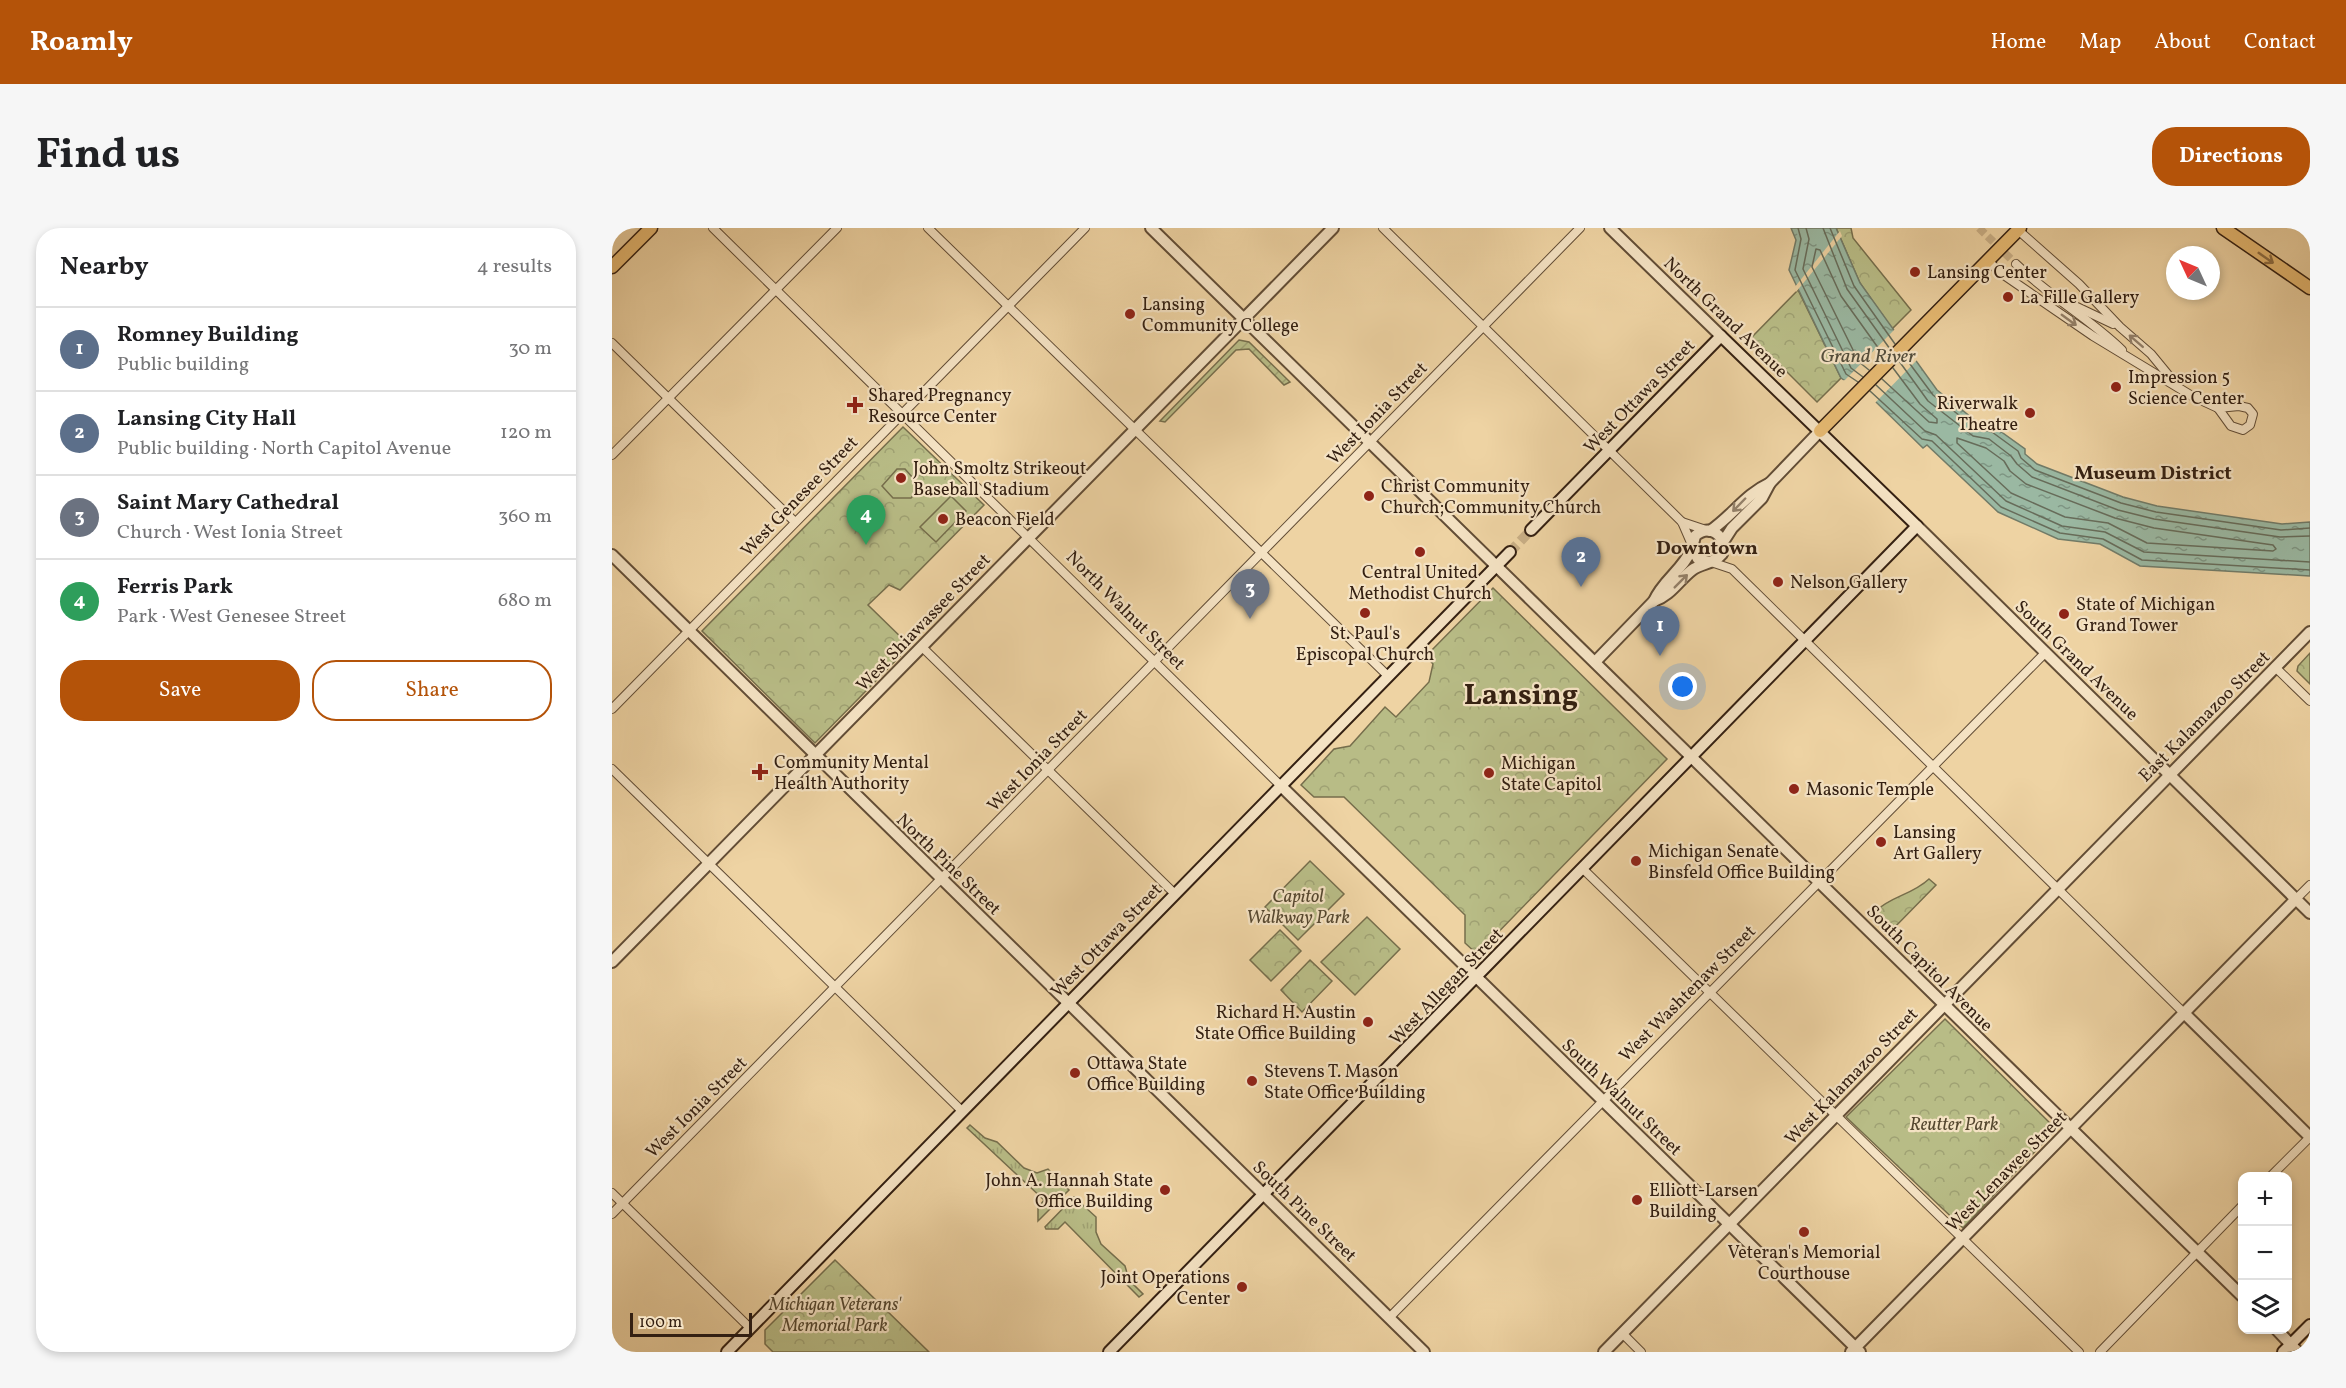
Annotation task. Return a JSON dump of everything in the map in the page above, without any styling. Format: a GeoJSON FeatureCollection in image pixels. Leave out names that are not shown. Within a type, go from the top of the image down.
{"type":"FeatureCollection","features":[{"type":"Feature","properties":{"kind":"main road"},"geometry":{"type":"LineString","coordinates":[[612,267],[651,228]]}},
{"type":"Feature","properties":{"kind":"main road"},"geometry":{"type":"LineString","coordinates":[[2223,228],[2310,288]]}},
{"type":"Feature","properties":{"kind":"main road"},"geometry":{"type":"LineString","coordinates":[[1820,431],[2019,229]]}},
{"type":"Feature","properties":{"kind":"street","name":"North Walnut Street"},"geometry":{"type":"LineString","coordinates":[[713,228],[1361,864]]}},
{"type":"Feature","properties":{"kind":"street"},"geometry":{"type":"LineString","coordinates":[[612,455],[837,228]]}},
{"type":"Feature","properties":{"kind":"street"},"geometry":{"type":"LineString","coordinates":[[928,228],[1388,676]]}},
{"type":"Feature","properties":{"kind":"street","name":"West Genesee Street"},"geometry":{"type":"LineString","coordinates":[[612,709],[1085,228]]}},
{"type":"Feature","properties":{"kind":"street","name":"South Capitol Avenue"},"geometry":{"type":"LineString","coordinates":[[1151,228],[2238,1292]]}},
{"type":"Feature","properties":{"kind":"street","name":"West Shiawassee Street"},"geometry":{"type":"LineString","coordinates":[[612,962],[816,757],[1333,228]]}},
{"type":"Feature","properties":{"kind":"street"},"geometry":{"type":"LineString","coordinates":[[1383,228],[1682,522],[1698,559],[1732,569]]}},
{"type":"Feature","properties":{"kind":"street","name":"West Ionia Street"},"geometry":{"type":"LineString","coordinates":[[612,1214],[1580,228]]}},
{"type":"Feature","properties":{"kind":"street","name":"North Grand Avenue"},"geometry":{"type":"LineString","coordinates":[[1610,228],[1820,431]]}},
{"type":"Feature","properties":{"kind":"street"},"geometry":{"type":"LineString","coordinates":[[2019,229],[2151,354],[2178,388]]}},
{"type":"Feature","properties":{"kind":"street"},"geometry":{"type":"LineString","coordinates":[[1988,261],[2001,273],[2078,327],[2178,388],[2218,408],[2236,429],[2245,429],[2251,424],[2253,414],[2248,408],[2218,408]]}},
{"type":"Feature","properties":{"kind":"street"},"geometry":{"type":"LineString","coordinates":[[2016,264],[2041,286],[2101,329],[2130,358]]}},
{"type":"Feature","properties":{"kind":"street"},"geometry":{"type":"LineString","coordinates":[[2068,304],[2120,327]]}},
{"type":"Feature","properties":{"kind":"street","name":"West Ottawa Street"},"geometry":{"type":"LineString","coordinates":[[1531,530],[1721,336]]}},
{"type":"Feature","properties":{"kind":"street"},"geometry":{"type":"LineString","coordinates":[[612,344],[795,522]]}},
{"type":"Feature","properties":{"kind":"street"},"geometry":{"type":"LineString","coordinates":[[1654,601],[1666,597],[1692,570],[1719,558],[1732,528],[1762,498],[1770,483],[1820,431]]}},
{"type":"Feature","properties":{"kind":"street","name":"South Grand Avenue"},"geometry":{"type":"LineString","coordinates":[[1820,431],[2310,913]]}},
{"type":"Feature","properties":{"kind":"street"},"geometry":{"type":"LineString","coordinates":[[1595,662],[1654,601],[1659,589],[1684,563],[1695,536],[1724,521],[1754,490],[1770,483]]}},
{"type":"Feature","properties":{"kind":"street"},"geometry":{"type":"LineString","coordinates":[[1682,522],[1719,535],[1732,569],[2310,1137],[2275,1172]]}},
{"type":"Feature","properties":{"kind":"street","name":"West Allegan Street"},"geometry":{"type":"LineString","coordinates":[[1108,1352],[1806,642],[1917,526]]}},
{"type":"Feature","properties":{"kind":"street","name":"West Ottawa Street"},"geometry":{"type":"LineString","coordinates":[[727,1352],[1510,552]]}},
{"type":"Feature","properties":{"kind":"street","name":"North Pine Street"},"geometry":{"type":"LineString","coordinates":[[612,555],[1161,1094]]}},
{"type":"Feature","properties":{"kind":"street","name":"East Kalamazoo Street"},"geometry":{"type":"LineString","coordinates":[[2122,823],[2310,632]]}},
{"type":"Feature","properties":{"kind":"street"},"geometry":{"type":"LineString","coordinates":[[922,647],[1175,894]]}},
{"type":"Feature","properties":{"kind":"street","name":"West Washtenaw Street"},"geometry":{"type":"LineString","coordinates":[[1389,1318],[1931,766],[2046,652]]}},
{"type":"Feature","properties":{"kind":"street"},"geometry":{"type":"LineString","coordinates":[[2275,667],[2310,701]]}},
{"type":"Feature","properties":{"kind":"street"},"geometry":{"type":"LineString","coordinates":[[612,769],[962,1111]]}},
{"type":"Feature","properties":{"kind":"street","name":"West Kalamazoo Street"},"geometry":{"type":"LineString","coordinates":[[1604,1352],[2122,823]]}},
{"type":"Feature","properties":{"kind":"street","name":"South Walnut Street"},"geometry":{"type":"LineString","coordinates":[[1361,864],[1855,1350]]}},
{"type":"Feature","properties":{"kind":"street"},"geometry":{"type":"LineString","coordinates":[[1583,869],[2079,1352]]}},
{"type":"Feature","properties":{"kind":"street"},"geometry":{"type":"LineString","coordinates":[[2296,899],[2310,885]]}},
{"type":"Feature","properties":{"kind":"street","name":"West Lenawee Street"},"geometry":{"type":"LineString","coordinates":[[1855,1350],[2296,899]]}},
{"type":"Feature","properties":{"kind":"street","name":"South Pine Street"},"geometry":{"type":"LineString","coordinates":[[1161,1094],[1424,1352]]}},
{"type":"Feature","properties":{"kind":"street"},"geometry":{"type":"LineString","coordinates":[[612,1193],[750,1328]]}},
{"type":"Feature","properties":{"kind":"street"},"geometry":{"type":"LineString","coordinates":[[2100,1352],[2238,1210]]}},
{"type":"Feature","properties":{"kind":"street"},"geometry":{"type":"LineString","coordinates":[[2280,1334],[2290,1349],[2310,1325]]}},
{"type":"Feature","properties":{"kind":"street"},"geometry":{"type":"LineString","coordinates":[[1622,1333],[1641,1352]]}},
{"type":"Feature","properties":{"kind":"green space"},"geometry":{"type":"Polygon","coordinates":[[[1836,228],[1851,228],[1853,238],[1911,310],[1892,329],[1860,283],[1836,228]]]}},
{"type":"Feature","properties":{"kind":"green space"},"geometry":{"type":"Polygon","coordinates":[[[1798,290],[1841,378],[1817,402],[1752,337],[1798,290]]]}},
{"type":"Feature","properties":{"kind":"green space"},"geometry":{"type":"Polygon","coordinates":[[[1239,340],[1249,342],[1290,382],[1284,385],[1249,349],[1236,350],[1165,422],[1160,421],[1239,340]]]}},
{"type":"Feature","properties":{"kind":"green space"},"geometry":{"type":"Polygon","coordinates":[[[903,427],[984,505],[900,590],[889,585],[868,605],[910,646],[815,743],[702,631],[903,427]]]}},
{"type":"Feature","properties":{"kind":"green space","name":"John Smoltz Strikeout Baseball Stadium"},"geometry":{"type":"Polygon","coordinates":[[[897,469],[905,469],[921,487],[911,498],[893,498],[882,486],[897,469]]]}},
{"type":"Feature","properties":{"kind":"green space","name":"Beacon Field"},"geometry":{"type":"Polygon","coordinates":[[[951,496],[966,511],[936,542],[920,527],[951,496]]]}},
{"type":"Feature","properties":{"kind":"green space"},"geometry":{"type":"Polygon","coordinates":[[[1493,588],[1667,759],[1477,954],[1465,943],[1465,915],[1344,797],[1314,797],[1301,785],[1334,749],[1350,746],[1385,707],[1396,717],[1429,682],[1433,664],[1426,656],[1493,588]]]}},
{"type":"Feature","properties":{"kind":"green space"},"geometry":{"type":"Polygon","coordinates":[[[2310,653],[2310,684],[2297,671],[2298,666],[2310,653]]]}},
{"type":"Feature","properties":{"kind":"green space","name":"Capitol Walkway Park"},"geometry":{"type":"Polygon","coordinates":[[[1310,861],[1344,894],[1298,940],[1265,907],[1310,861]]]}},
{"type":"Feature","properties":{"kind":"green space"},"geometry":{"type":"Polygon","coordinates":[[[1929,879],[1936,885],[1893,929],[1876,911],[1888,902],[1916,889],[1929,879]]]}},
{"type":"Feature","properties":{"kind":"green space","name":"Capitol Walkway Park"},"geometry":{"type":"Polygon","coordinates":[[[1367,917],[1400,949],[1355,995],[1321,962],[1367,917]]]}},
{"type":"Feature","properties":{"kind":"green space","name":"Capitol Walkway Park"},"geometry":{"type":"Polygon","coordinates":[[[1280,930],[1301,951],[1271,981],[1250,960],[1280,930]]]}},
{"type":"Feature","properties":{"kind":"green space","name":"Capitol Walkway Park"},"geometry":{"type":"Polygon","coordinates":[[[1310,960],[1332,981],[1302,1012],[1281,990],[1310,960]]]}},
{"type":"Feature","properties":{"kind":"green space","name":"Reutter Park"},"geometry":{"type":"Polygon","coordinates":[[[1945,1019],[2056,1129],[1963,1228],[1846,1117],[1945,1019]]]}},
{"type":"Feature","properties":{"kind":"green space"},"geometry":{"type":"Polygon","coordinates":[[[970,1125],[985,1138],[997,1142],[1024,1168],[1037,1173],[1048,1169],[1069,1190],[1038,1221],[1038,1208],[1044,1200],[967,1128],[970,1125]]]}},
{"type":"Feature","properties":{"kind":"green space"},"geometry":{"type":"Polygon","coordinates":[[[1074,1197],[1096,1217],[1096,1232],[1101,1244],[1125,1266],[1129,1280],[1143,1294],[1139,1297],[1065,1222],[1058,1229],[1046,1229],[1045,1227],[1074,1197]]]}},
{"type":"Feature","properties":{"kind":"green space","name":"Michigan Veterans' Memorial Park"},"geometry":{"type":"Polygon","coordinates":[[[835,1260],[929,1352],[773,1352],[765,1344],[765,1330],[835,1260]]]}},
{"type":"Feature","properties":{"kind":"water","name":"Grand River"},"geometry":{"type":"Polygon","coordinates":[[[1791,228],[1836,228],[1860,283],[1937,390],[1981,425],[1993,426],[2025,449],[2025,454],[2037,464],[2123,497],[2157,506],[2282,524],[2310,522],[2310,576],[2140,566],[2100,544],[2058,539],[1998,512],[1927,445],[1923,448],[1876,402],[1841,378],[1789,270],[1796,240],[1791,228]]]}},
{"type":"Feature","properties":{"kind":"pier"},"geometry":{"type":"Polygon","coordinates":[[[1840,231],[1842,236],[1796,292],[1794,288],[1840,231]]]}},
{"type":"Feature","properties":{"kind":"pier"},"geometry":{"type":"Polygon","coordinates":[[[1895,329],[1918,359],[1874,404],[1841,381],[1845,380],[1895,329]]]}},
{"type":"Feature","properties":{"kind":"tunnel"},"geometry":{"type":"LineString","coordinates":[[1979,228],[2016,264]]}},
{"type":"Feature","properties":{"kind":"tunnel"},"geometry":{"type":"LineString","coordinates":[[1510,552],[1531,530]]}},
{"type":"Feature","properties":{"kind":"place","name":"Lansing Center"},"geometry":{"type":"Point","coordinates":[1915,272]}},
{"type":"Feature","properties":{"kind":"place","name":"La Fille Gallery"},"geometry":{"type":"Point","coordinates":[2008,297]}},
{"type":"Feature","properties":{"kind":"place","name":"Lansing Community College"},"geometry":{"type":"Point","coordinates":[1130,314]}},
{"type":"Feature","properties":{"kind":"place","name":"Impression 5 Science Center"},"geometry":{"type":"Point","coordinates":[2116,387]}},
{"type":"Feature","properties":{"kind":"place","name":"Shared Pregnancy Resource Center"},"geometry":{"type":"Point","coordinates":[855,405]}},
{"type":"Feature","properties":{"kind":"place","name":"Riverwalk Theatre"},"geometry":{"type":"Point","coordinates":[2030,413]}},
{"type":"Feature","properties":{"kind":"place","name":"John Smoltz Strikeout Baseball Stadium"},"geometry":{"type":"Point","coordinates":[901,478]}},
{"type":"Feature","properties":{"kind":"place","name":"Christ Community Church;Community Church"},"geometry":{"type":"Point","coordinates":[1369,496]}},
{"type":"Feature","properties":{"kind":"place","name":"Beacon Field"},"geometry":{"type":"Point","coordinates":[943,519]}},
{"type":"Feature","properties":{"kind":"place","name":"Ferris Park"},"geometry":{"type":"Point","coordinates":[866,545]}},
{"type":"Feature","properties":{"kind":"place","name":"Central United Methodist Church"},"geometry":{"type":"Point","coordinates":[1420,552]}},
{"type":"Feature","properties":{"kind":"place","name":"Nelson Gallery"},"geometry":{"type":"Point","coordinates":[1778,582]}},
{"type":"Feature","properties":{"kind":"place","name":"Lansing City Hall"},"geometry":{"type":"Point","coordinates":[1581,587]}},
{"type":"Feature","properties":{"kind":"place","name":"St. Paul's Episcopal Church"},"geometry":{"type":"Point","coordinates":[1365,613]}},
{"type":"Feature","properties":{"kind":"place","name":"State of Michigan Grand Tower"},"geometry":{"type":"Point","coordinates":[2064,614]}},
{"type":"Feature","properties":{"kind":"place","name":"Saint Mary Cathedral"},"geometry":{"type":"Point","coordinates":[1250,619]}},
{"type":"Feature","properties":{"kind":"place","name":"Romney Building"},"geometry":{"type":"Point","coordinates":[1660,656]}},
{"type":"Feature","properties":{"kind":"place","name":"Community Mental Health Authority"},"geometry":{"type":"Point","coordinates":[760,772]}},
{"type":"Feature","properties":{"kind":"place","name":"Michigan State Capitol"},"geometry":{"type":"Point","coordinates":[1489,773]}},
{"type":"Feature","properties":{"kind":"place","name":"Masonic Temple"},"geometry":{"type":"Point","coordinates":[1794,789]}},
{"type":"Feature","properties":{"kind":"place","name":"Lansing Art Gallery"},"geometry":{"type":"Point","coordinates":[1881,842]}},
{"type":"Feature","properties":{"kind":"place","name":"Michigan Senate Binsfeld Office Building"},"geometry":{"type":"Point","coordinates":[1636,861]}},
{"type":"Feature","properties":{"kind":"place","name":"Richard H. Austin State Office Building"},"geometry":{"type":"Point","coordinates":[1368,1022]}},
{"type":"Feature","properties":{"kind":"place","name":"Ottawa State Office Building"},"geometry":{"type":"Point","coordinates":[1075,1073]}},
{"type":"Feature","properties":{"kind":"place","name":"Stevens T. Mason State Office Building"},"geometry":{"type":"Point","coordinates":[1252,1081]}},
{"type":"Feature","properties":{"kind":"place","name":"John A. Hannah State Office Building"},"geometry":{"type":"Point","coordinates":[1165,1190]}},
{"type":"Feature","properties":{"kind":"place","name":"Elliott-Larsen Building"},"geometry":{"type":"Point","coordinates":[1637,1200]}},
{"type":"Feature","properties":{"kind":"place","name":"Veteran's Memorial Courthouse"},"geometry":{"type":"Point","coordinates":[1804,1232]}},
{"type":"Feature","properties":{"kind":"place","name":"Joint Operations Center"},"geometry":{"type":"Point","coordinates":[1242,1287]}},
{"type":"Feature","properties":{"kind":"district","name":"Museum District"},"geometry":{"type":"Point","coordinates":[2153,472]}},
{"type":"Feature","properties":{"kind":"district","name":"Downtown"},"geometry":{"type":"Point","coordinates":[1707,547]}},
{"type":"Feature","properties":{"kind":"district","name":"Lansing"},"geometry":{"type":"Point","coordinates":[1521,694]}}]}
